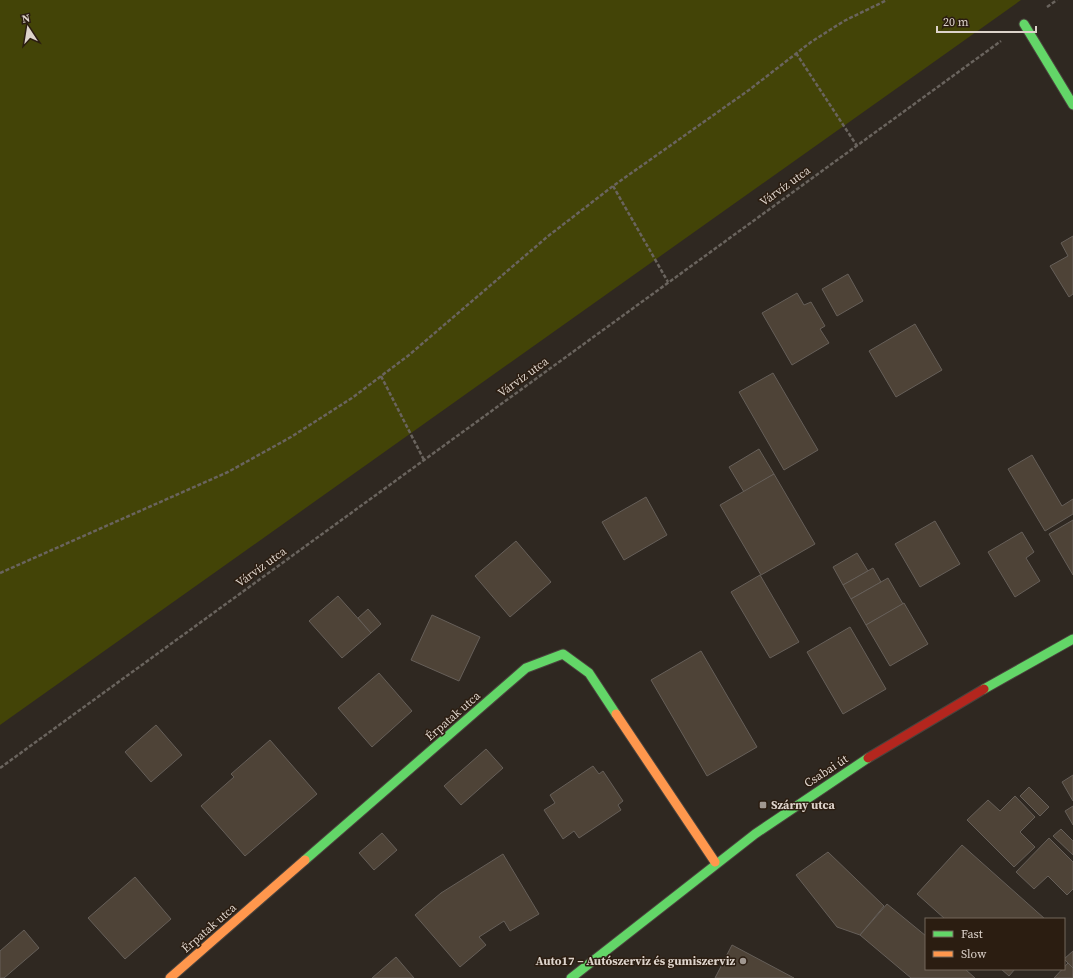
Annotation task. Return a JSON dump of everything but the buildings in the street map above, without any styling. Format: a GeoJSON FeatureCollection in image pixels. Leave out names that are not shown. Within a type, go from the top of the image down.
{"type":"FeatureCollection","features":[{"type":"Feature","properties":{"kind":"street"},"geometry":{"type":"LineString","coordinates":[[1024,24],[1073,105]]}},
{"type":"Feature","properties":{"kind":"street","name":"Csabai út"},"geometry":{"type":"LineString","coordinates":[[571,978],[715,862],[818,790],[926,722],[1073,639]]}},
{"type":"Feature","properties":{"kind":"street","name":"Érpatak utca"},"geometry":{"type":"LineString","coordinates":[[170,978],[526,668],[563,654],[589,673],[715,862]]}},
{"type":"Feature","properties":{"kind":"path"},"geometry":{"type":"LineString","coordinates":[[0,573],[228,472],[291,437],[352,398],[409,355],[547,237],[613,186],[749,90],[796,53],[844,21],[887,0]]}},
{"type":"Feature","properties":{"kind":"path","name":"Várvíz utca"},"geometry":{"type":"LineString","coordinates":[[0,768],[1057,0]]}},
{"type":"Feature","properties":{"kind":"path"},"geometry":{"type":"LineString","coordinates":[[796,53],[857,146]]}},
{"type":"Feature","properties":{"kind":"path"},"geometry":{"type":"LineString","coordinates":[[613,186],[668,282]]}},
{"type":"Feature","properties":{"kind":"path"},"geometry":{"type":"LineString","coordinates":[[381,376],[424,460]]}},
{"type":"Feature","properties":{"kind":"shaded area"},"geometry":{"type":"Polygon","coordinates":[[[0,0],[1021,0],[0,725],[0,0]]]}},
{"type":"Feature","properties":{"kind":"traffic: fast"},"geometry":{"type":"LineString","coordinates":[[1024,24],[1073,105]]}},
{"type":"Feature","properties":{"kind":"traffic: fast"},"geometry":{"type":"LineString","coordinates":[[984,689],[1073,639]]}},
{"type":"Feature","properties":{"kind":"traffic: fast"},"geometry":{"type":"LineString","coordinates":[[305,860],[526,668],[563,654],[589,673],[616,714]]}},
{"type":"Feature","properties":{"kind":"traffic: fast"},"geometry":{"type":"LineString","coordinates":[[571,978],[755,834],[868,758]]}},
{"type":"Feature","properties":{"kind":"traffic: slow"},"geometry":{"type":"LineString","coordinates":[[616,714],[715,862]]}},
{"type":"Feature","properties":{"kind":"traffic: slow"},"geometry":{"type":"LineString","coordinates":[[170,978],[305,860]]}},
{"type":"Feature","properties":{"kind":"traffic: jam"},"geometry":{"type":"LineString","coordinates":[[868,758],[984,689]]}},
{"type":"Feature","properties":{"kind":"place","name":"Szárny utca"},"geometry":{"type":"Point","coordinates":[763,805]}},
{"type":"Feature","properties":{"kind":"place","name":"Auto17 – Autószerviz és gumiszerviz"},"geometry":{"type":"Point","coordinates":[743,961]}}]}
